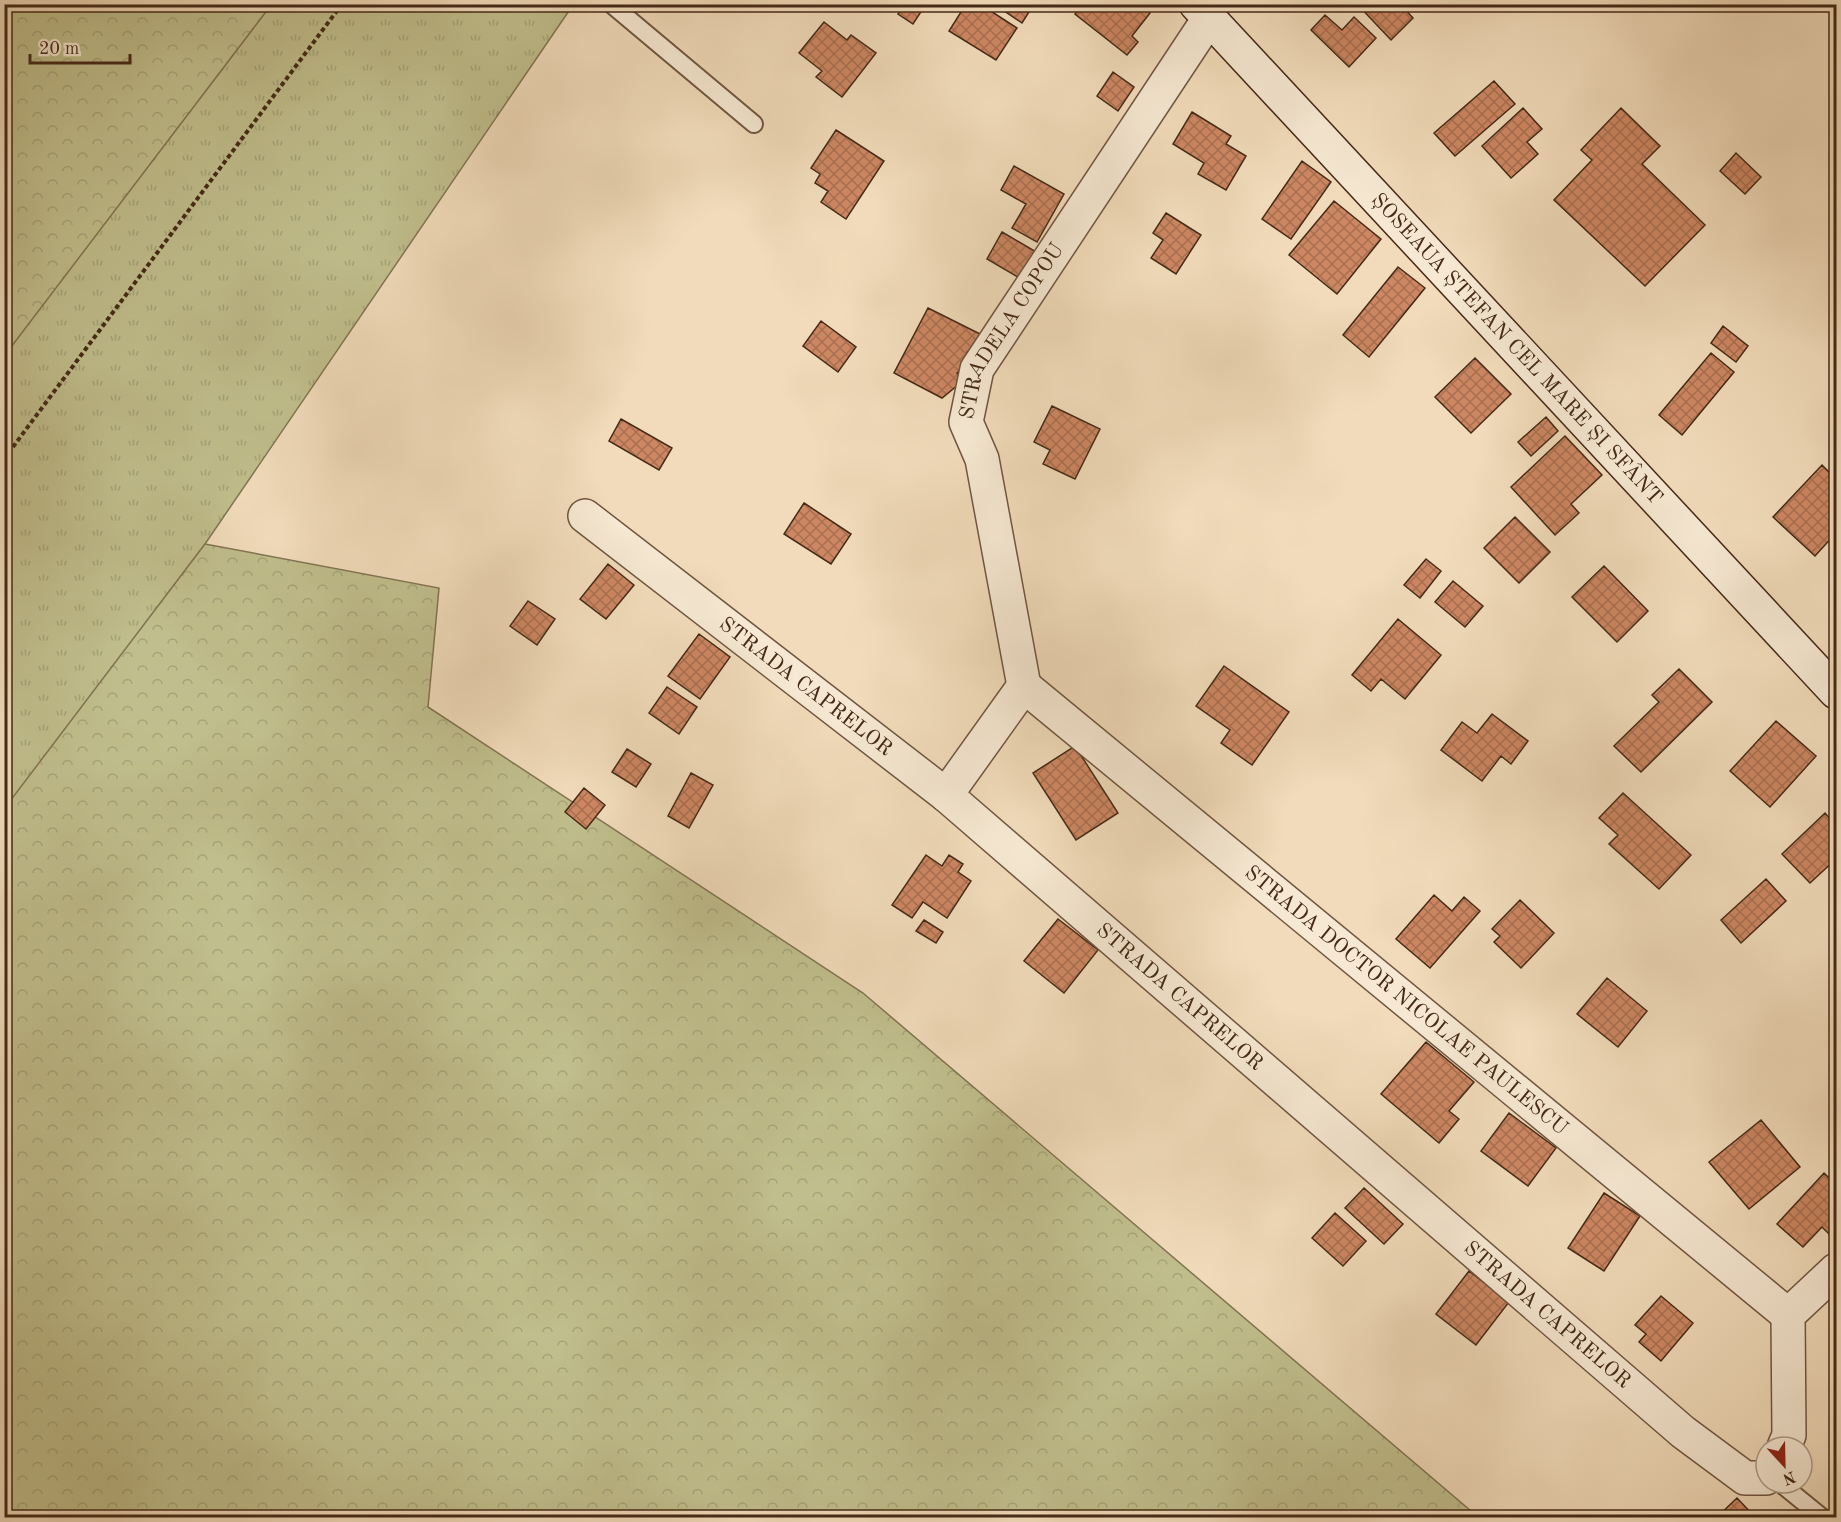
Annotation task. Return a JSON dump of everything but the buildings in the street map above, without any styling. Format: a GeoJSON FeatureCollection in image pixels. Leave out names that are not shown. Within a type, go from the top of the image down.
{"type":"FeatureCollection","features":[{"type":"Feature","properties":{"kind":"street","name":"STRADELA COPOU"},"geometry":{"type":"LineString","coordinates":[[1024,686],[982,459],[966,422],[977,369],[1203,11]]}},
{"type":"Feature","properties":{"kind":"street","name":"ȘOSEAUA ȘTEFAN CEL MARE ȘI SFÂNT"},"geometry":{"type":"LineString","coordinates":[[1203,11],[1836,692]]}},
{"type":"Feature","properties":{"kind":"street","name":"STRADA CAPRELOR"},"geometry":{"type":"LineString","coordinates":[[585,516],[946,795],[1683,1432],[1745,1478],[1754,1478]]}},
{"type":"Feature","properties":{"kind":"street"},"geometry":{"type":"LineString","coordinates":[[946,795],[1024,686]]}},
{"type":"Feature","properties":{"kind":"street","name":"STRADA DOCTOR NICOLAE PAULESCU"},"geometry":{"type":"LineString","coordinates":[[1024,686],[1788,1315]]}},
{"type":"Feature","properties":{"kind":"street"},"geometry":{"type":"LineString","coordinates":[[1789,1435],[1788,1315],[1836,1270]]}},
{"type":"Feature","properties":{"kind":"lane"},"geometry":{"type":"LineString","coordinates":[[611,4],[754,124]]}},
{"type":"Feature","properties":{"kind":"lane"},"geometry":{"type":"LineString","coordinates":[[1795,1495],[1824,1518]]}},
{"type":"Feature","properties":{"kind":"path"},"geometry":{"type":"LineString","coordinates":[[4,459],[342,4]]}},
{"type":"Feature","properties":{"kind":"green space"},"geometry":{"type":"Polygon","coordinates":[[[4,5],[271,5],[5,355],[4,5]]]}},
{"type":"Feature","properties":{"kind":"green space"},"geometry":{"type":"Polygon","coordinates":[[[271,5],[573,5],[205,544],[5,809],[4,355],[271,5]]]}},
{"type":"Feature","properties":{"kind":"green space"},"geometry":{"type":"Polygon","coordinates":[[[205,544],[439,588],[428,707],[863,993],[1478,1517],[5,1517],[4,809],[205,544]]]}}]}
